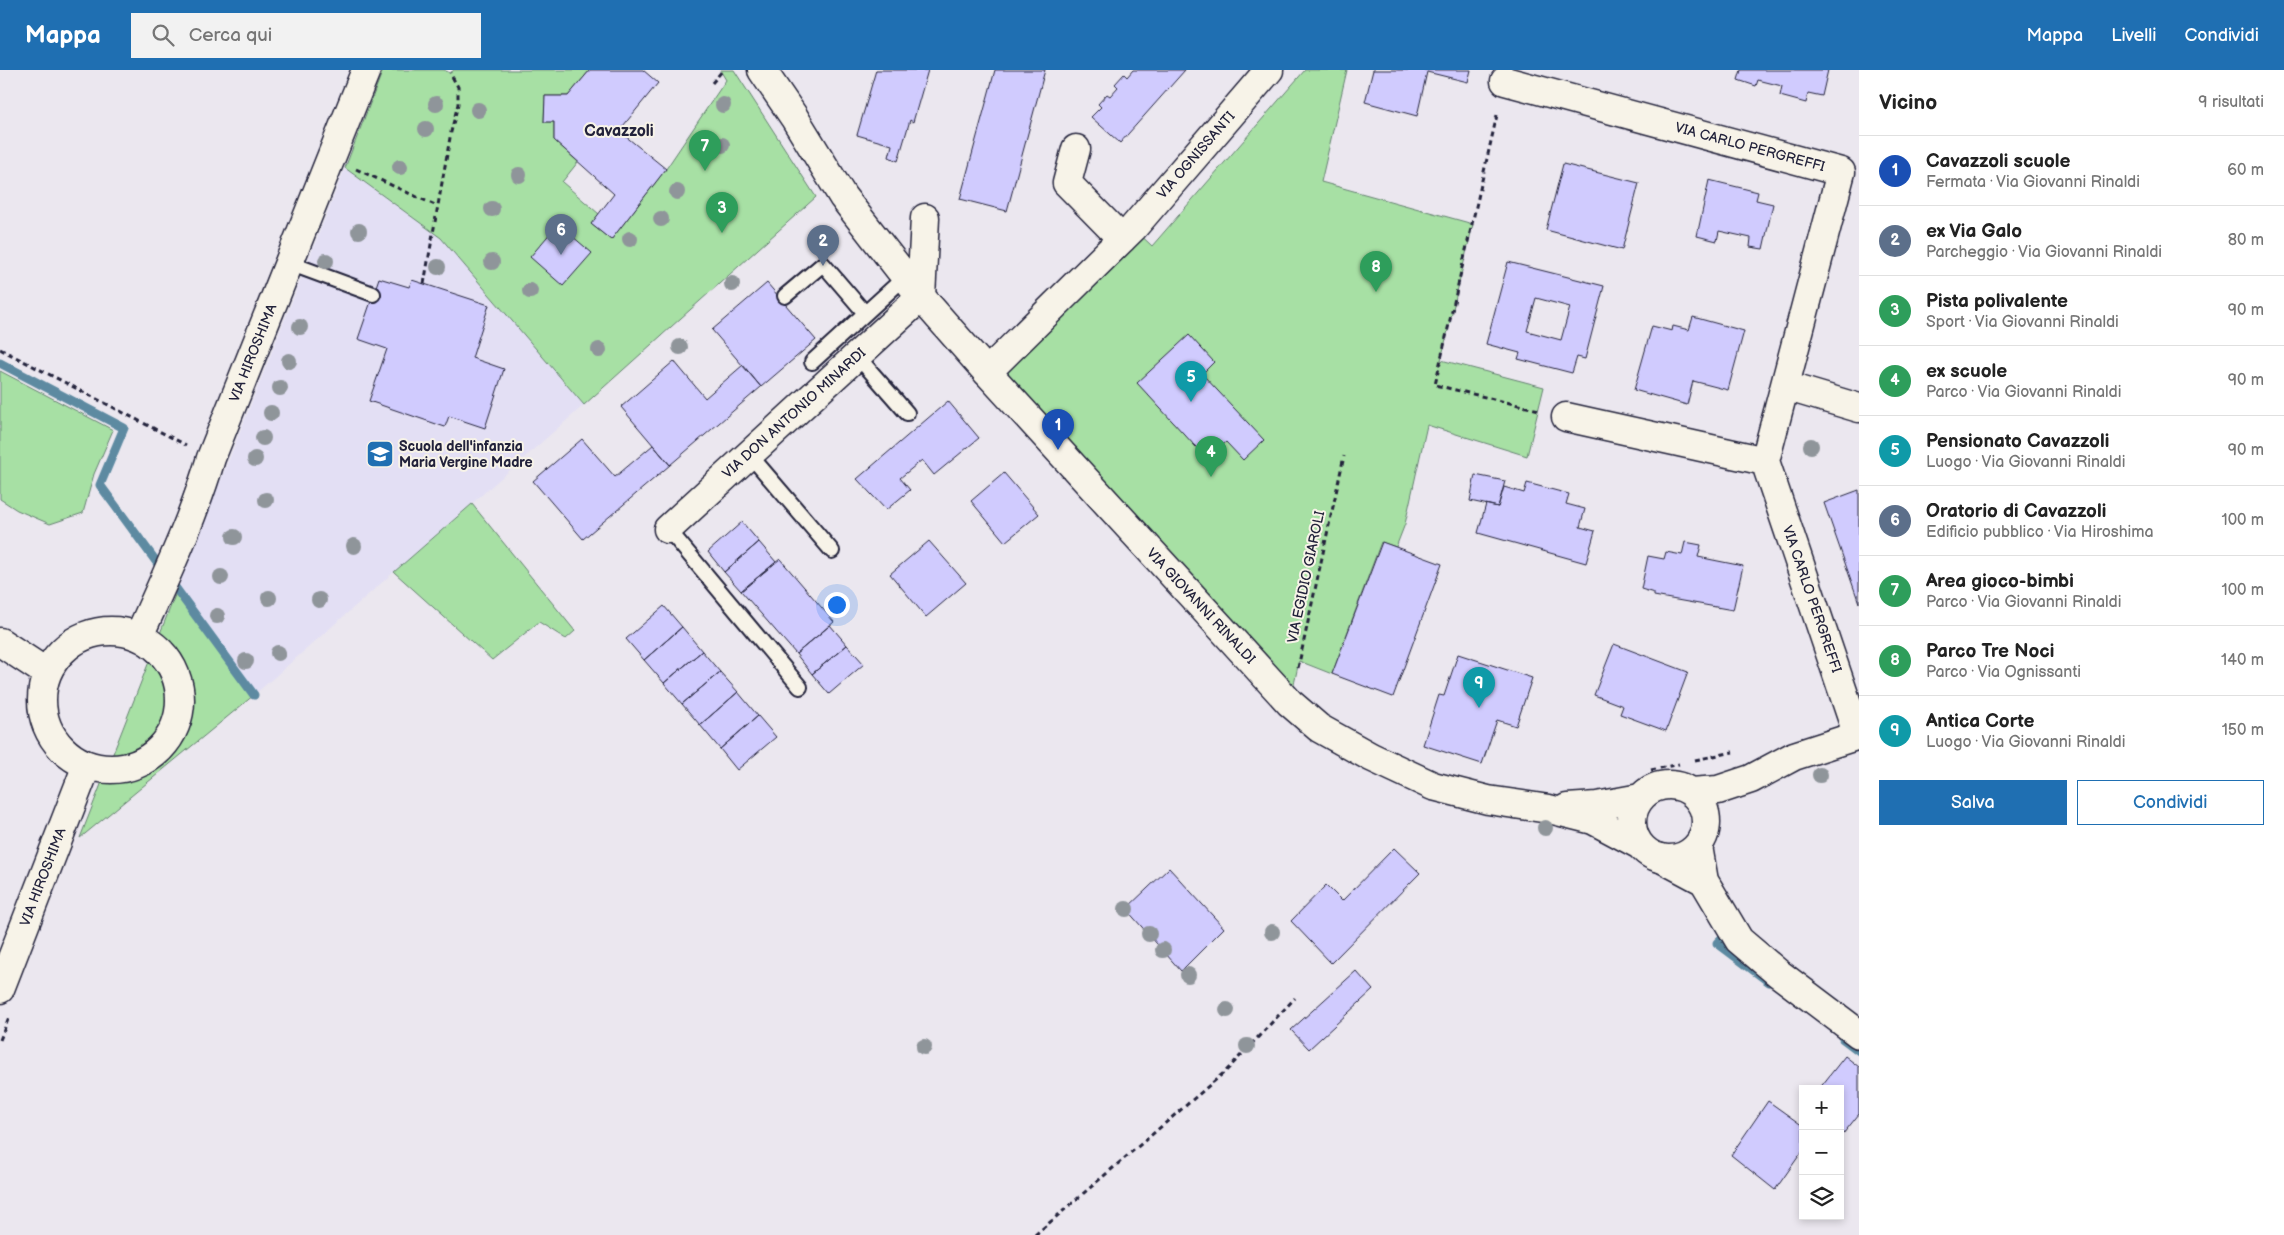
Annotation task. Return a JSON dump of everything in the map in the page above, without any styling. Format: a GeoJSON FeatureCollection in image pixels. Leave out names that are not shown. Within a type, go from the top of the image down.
{"type":"FeatureCollection","features":[{"type":"Feature","properties":{"kind":"street","name":"VIA HIROSHIMA"},"geometry":{"type":"LineString","coordinates":[[140,636],[202,486],[211,458],[366,70]]}},
{"type":"Feature","properties":{"kind":"street","name":"VIA GIOVANNI RINALDI"},"geometry":{"type":"LineString","coordinates":[[762,70],[794,117],[843,197],[913,287],[987,372],[1290,703],[1319,728],[1371,757],[1433,786],[1488,800],[1549,809]]}},
{"type":"Feature","properties":{"kind":"street","name":"VIA OGNISSANTI"},"geometry":{"type":"LineString","coordinates":[[987,372],[1122,239],[1269,70]]}},
{"type":"Feature","properties":{"kind":"street","name":"VIA CARLO PERGREFFI"},"geometry":{"type":"LineString","coordinates":[[1504,81],[1841,172],[1765,462],[1858,736]]}},
{"type":"Feature","properties":{"kind":"street"},"geometry":{"type":"LineString","coordinates":[[1076,149],[1067,183],[1122,239]]}},
{"type":"Feature","properties":{"kind":"street"},"geometry":{"type":"LineString","coordinates":[[913,287],[925,218]]}},
{"type":"Feature","properties":{"kind":"street","name":"VIA DON ANTONIO MINARDI"},"geometry":{"type":"LineString","coordinates":[[668,529],[857,356],[913,287]]}},
{"type":"Feature","properties":{"kind":"street"},"geometry":{"type":"LineString","coordinates":[[1785,386],[1859,408]]}},
{"type":"Feature","properties":{"kind":"street"},"geometry":{"type":"LineString","coordinates":[[1566,417],[1765,462]]}},
{"type":"Feature","properties":{"kind":"street"},"geometry":{"type":"LineString","coordinates":[[103,631],[122,631],[140,636],[157,648],[171,665],[176,678],[180,705],[175,726],[164,744],[148,758],[129,767],[108,769],[87,765],[70,756],[57,743],[48,727],[43,709],[42,691],[47,673],[56,658],[69,644],[85,636],[103,631]]}},
{"type":"Feature","properties":{"kind":"street"},"geometry":{"type":"LineString","coordinates":[[0,642],[47,673]]}},
{"type":"Feature","properties":{"kind":"street"},"geometry":{"type":"LineString","coordinates":[[1691,792],[1718,790],[1751,779],[1794,756],[1858,736]]}},
{"type":"Feature","properties":{"kind":"street","name":"VIA HIROSHIMA"},"geometry":{"type":"LineString","coordinates":[[0,988],[87,765]]}},
{"type":"Feature","properties":{"kind":"street"},"geometry":{"type":"LineString","coordinates":[[1549,809],[1593,820],[1638,844],[1652,856],[1674,858],[1687,855],[1701,840],[1723,801],[1751,779]]}},
{"type":"Feature","properties":{"kind":"street"},"geometry":{"type":"LineString","coordinates":[[1638,844],[1633,833],[1631,820],[1634,808],[1648,790],[1659,785],[1681,786],[1691,792],[1699,800],[1704,811],[1706,823],[1701,840],[1704,881],[1739,940],[1778,973],[1859,1034]]}},
{"type":"Feature","properties":{"kind":"street"},"geometry":{"type":"LineString","coordinates":[[1549,809],[1597,806],[1640,798]]}},
{"type":"Feature","properties":{"kind":"street"},"geometry":{"type":"LineString","coordinates":[[1661,858],[1704,881]]}},
{"type":"Feature","properties":{"kind":"lane"},"geometry":{"type":"LineString","coordinates":[[289,263],[374,294]]}},
{"type":"Feature","properties":{"kind":"lane"},"geometry":{"type":"LineString","coordinates":[[785,296],[823,264],[865,313]]}},
{"type":"Feature","properties":{"kind":"lane"},"geometry":{"type":"LineString","coordinates":[[812,362],[865,313],[913,287]]}},
{"type":"Feature","properties":{"kind":"lane"},"geometry":{"type":"LineString","coordinates":[[857,356],[907,413]]}},
{"type":"Feature","properties":{"kind":"lane"},"geometry":{"type":"LineString","coordinates":[[749,454],[832,551]]}},
{"type":"Feature","properties":{"kind":"lane"},"geometry":{"type":"LineString","coordinates":[[668,529],[800,687]]}},
{"type":"Feature","properties":{"kind":"path"},"geometry":{"type":"LineString","coordinates":[[712,83],[723,70]]}},
{"type":"Feature","properties":{"kind":"path"},"geometry":{"type":"LineString","coordinates":[[424,284],[437,206],[458,104],[458,87],[450,73]]}},
{"type":"Feature","properties":{"kind":"path"},"geometry":{"type":"LineString","coordinates":[[1497,115],[1434,385],[1566,417]]}},
{"type":"Feature","properties":{"kind":"path"},"geometry":{"type":"LineString","coordinates":[[355,168],[437,206]]}},
{"type":"Feature","properties":{"kind":"path"},"geometry":{"type":"LineString","coordinates":[[0,349],[211,458]]}},
{"type":"Feature","properties":{"kind":"path","name":"VIA EGIDIO GIAROLI"},"geometry":{"type":"LineString","coordinates":[[1290,703],[1344,456]]}},
{"type":"Feature","properties":{"kind":"path"},"geometry":{"type":"LineString","coordinates":[[1035,1235],[1226,1071],[1295,998]]}},
{"type":"Feature","properties":{"kind":"shaded area","name":"Scuola dell'infanzia Maria Vergine Madre"},"geometry":{"type":"Polygon","coordinates":[[[345,168],[441,238],[584,405],[254,695],[177,590],[345,168]]]}},
{"type":"Feature","properties":{"kind":"green space"},"geometry":{"type":"Polygon","coordinates":[[[383,70],[444,70],[450,73],[454,70],[590,70],[568,96],[545,96],[544,122],[554,122],[554,140],[578,162],[562,182],[599,214],[591,224],[611,240],[666,169],[726,80],[720,70],[734,70],[816,197],[584,405],[441,238],[345,168],[383,70]]]}},
{"type":"Feature","properties":{"kind":"green space"},"geometry":{"type":"Polygon","coordinates":[[[1305,70],[1347,70],[1321,182],[1473,224],[1441,360],[1544,387],[1527,456],[1427,425],[1405,524],[1396,547],[1381,542],[1332,674],[1299,661],[1290,703],[987,372],[1133,228],[1152,246],[1305,70]]]}},
{"type":"Feature","properties":{"kind":"green space"},"geometry":{"type":"Polygon","coordinates":[[[0,371],[113,430],[94,474],[83,513],[50,524],[17,510],[0,499],[0,371]]]}},
{"type":"Feature","properties":{"kind":"green space"},"geometry":{"type":"Polygon","coordinates":[[[472,504],[575,631],[566,639],[539,622],[492,660],[394,572],[472,504]]]}},
{"type":"Feature","properties":{"kind":"green space"},"geometry":{"type":"Polygon","coordinates":[[[177,590],[254,695],[80,838],[177,590]]]}},
{"type":"Feature","properties":{"kind":"building"},"geometry":{"type":"Polygon","coordinates":[[[590,70],[643,70],[658,83],[619,131],[666,169],[611,240],[591,224],[614,194],[554,140],[554,122],[544,122],[545,96],[568,96],[590,70]]]}},
{"type":"Feature","properties":{"kind":"building"},"geometry":{"type":"Polygon","coordinates":[[[876,70],[928,70],[913,122],[910,120],[898,161],[889,157],[892,145],[857,135],[876,70]]]}},
{"type":"Feature","properties":{"kind":"building"},"geometry":{"type":"Polygon","coordinates":[[[995,70],[1045,70],[1007,211],[960,199],[995,70]]]}},
{"type":"Feature","properties":{"kind":"building"},"geometry":{"type":"Polygon","coordinates":[[[1133,70],[1185,70],[1120,143],[1091,117],[1101,107],[1098,104],[1107,94],[1110,96],[1118,87],[1115,84],[1124,74],[1127,77],[1133,70]]]}},
{"type":"Feature","properties":{"kind":"building"},"geometry":{"type":"Polygon","coordinates":[[[1373,70],[1471,70],[1468,82],[1427,72],[1417,116],[1365,102],[1373,70]]]}},
{"type":"Feature","properties":{"kind":"building"},"geometry":{"type":"Polygon","coordinates":[[[1741,70],[1828,70],[1822,96],[1808,93],[1806,103],[1780,96],[1782,86],[1758,80],[1756,86],[1738,80],[1741,70]]]}},
{"type":"Feature","properties":{"kind":"building"},"geometry":{"type":"Polygon","coordinates":[[[1563,164],[1639,183],[1622,250],[1546,230],[1563,164]]]}},
{"type":"Feature","properties":{"kind":"building"},"geometry":{"type":"Polygon","coordinates":[[[1709,180],[1758,192],[1756,200],[1773,204],[1763,249],[1750,247],[1751,238],[1719,231],[1717,241],[1697,236],[1709,180]]]}},
{"type":"Feature","properties":{"kind":"building"},"geometry":{"type":"Polygon","coordinates":[[[558,224],[592,253],[563,286],[530,257],[558,224]]]}},
{"type":"Feature","properties":{"kind":"building"},"geometry":{"type":"Polygon","coordinates":[[[1508,262],[1604,286],[1585,359],[1577,357],[1572,373],[1518,359],[1520,353],[1486,344],[1508,262]],[[1536,298],[1527,331],[1561,340],[1570,307],[1536,298]]]}},
{"type":"Feature","properties":{"kind":"building"},"geometry":{"type":"Polygon","coordinates":[[[379,278],[409,287],[412,280],[489,305],[472,358],[504,369],[485,428],[449,416],[445,427],[369,401],[387,349],[358,339],[379,278]]]}},
{"type":"Feature","properties":{"kind":"building"},"geometry":{"type":"Polygon","coordinates":[[[767,283],[816,340],[761,387],[712,330],[767,283]]]}},
{"type":"Feature","properties":{"kind":"building"},"geometry":{"type":"Polygon","coordinates":[[[1693,317],[1744,331],[1728,390],[1693,381],[1687,405],[1634,390],[1652,326],[1672,331],[1673,326],[1689,330],[1693,317]]]}},
{"type":"Feature","properties":{"kind":"building"},"geometry":{"type":"Polygon","coordinates":[[[1189,335],[1214,362],[1202,374],[1264,440],[1243,460],[1226,442],[1207,459],[1137,383],[1189,335]]]}},
{"type":"Feature","properties":{"kind":"building"},"geometry":{"type":"Polygon","coordinates":[[[674,361],[705,398],[743,365],[761,387],[670,465],[621,407],[674,361]]]}},
{"type":"Feature","properties":{"kind":"building"},"geometry":{"type":"Polygon","coordinates":[[[948,401],[979,438],[934,475],[922,460],[900,478],[910,490],[886,510],[857,479],[948,401]]]}},
{"type":"Feature","properties":{"kind":"building"},"geometry":{"type":"Polygon","coordinates":[[[582,439],[615,477],[653,445],[670,465],[583,539],[533,481],[582,439]]]}},
{"type":"Feature","properties":{"kind":"building"},"geometry":{"type":"Polygon","coordinates":[[[1004,473],[1039,514],[1005,542],[971,501],[1004,473]]]}},
{"type":"Feature","properties":{"kind":"building"},"geometry":{"type":"Polygon","coordinates":[[[1475,475],[1505,481],[1498,507],[1470,501],[1475,475]]]}},
{"type":"Feature","properties":{"kind":"building"},"geometry":{"type":"Polygon","coordinates":[[[1527,483],[1569,494],[1566,504],[1585,509],[1580,527],[1595,531],[1586,563],[1478,533],[1486,504],[1498,507],[1504,487],[1524,493],[1527,483]]]}},
{"type":"Feature","properties":{"kind":"building"},"geometry":{"type":"Polygon","coordinates":[[[1859,490],[1859,603],[1824,503],[1859,490]]]}},
{"type":"Feature","properties":{"kind":"building"},"geometry":{"type":"Polygon","coordinates":[[[742,522],[759,542],[724,572],[708,552],[742,522]]]}},
{"type":"Feature","properties":{"kind":"building"},"geometry":{"type":"Polygon","coordinates":[[[929,541],[966,583],[926,617],[890,574],[929,541]]]}},
{"type":"Feature","properties":{"kind":"building"},"geometry":{"type":"Polygon","coordinates":[[[759,542],[776,562],[741,591],[724,572],[759,542]]]}},
{"type":"Feature","properties":{"kind":"building"},"geometry":{"type":"Polygon","coordinates":[[[1382,542],[1442,564],[1393,697],[1332,674],[1382,542]]]}},
{"type":"Feature","properties":{"kind":"building"},"geometry":{"type":"Polygon","coordinates":[[[1685,542],[1701,545],[1698,557],[1743,566],[1733,610],[1654,596],[1654,593],[1641,589],[1648,556],[1664,559],[1666,552],[1682,555],[1685,542]]]}},
{"type":"Feature","properties":{"kind":"building"},"geometry":{"type":"Polygon","coordinates":[[[780,559],[834,622],[796,654],[741,591],[780,559]]]}},
{"type":"Feature","properties":{"kind":"building"},"geometry":{"type":"Polygon","coordinates":[[[664,606],[682,627],[644,660],[626,639],[664,606]]]}},
{"type":"Feature","properties":{"kind":"building"},"geometry":{"type":"Polygon","coordinates":[[[830,625],[847,645],[812,674],[796,654],[830,625]]]}},
{"type":"Feature","properties":{"kind":"building"},"geometry":{"type":"Polygon","coordinates":[[[682,627],[702,651],[664,683],[644,660],[682,627]]]}},
{"type":"Feature","properties":{"kind":"building"},"geometry":{"type":"Polygon","coordinates":[[[1614,644],[1688,672],[1666,731],[1620,714],[1623,706],[1594,695],[1614,644]]]}},
{"type":"Feature","properties":{"kind":"building"},"geometry":{"type":"Polygon","coordinates":[[[847,645],[864,664],[829,694],[812,674],[847,645]]]}},
{"type":"Feature","properties":{"kind":"building"},"geometry":{"type":"Polygon","coordinates":[[[702,651],[720,672],[682,704],[664,683],[702,651]]]}},
{"type":"Feature","properties":{"kind":"building"},"geometry":{"type":"Polygon","coordinates":[[[1458,654],[1532,678],[1516,726],[1497,720],[1482,764],[1423,745],[1439,695],[1444,696],[1458,654]]]}},
{"type":"Feature","properties":{"kind":"building"},"geometry":{"type":"Polygon","coordinates":[[[720,672],[738,692],[700,725],[682,704],[720,672]]]}},
{"type":"Feature","properties":{"kind":"building"},"geometry":{"type":"Polygon","coordinates":[[[738,692],[758,716],[720,749],[700,725],[738,692]]]}},
{"type":"Feature","properties":{"kind":"building"},"geometry":{"type":"Polygon","coordinates":[[[758,716],[776,737],[737,770],[720,749],[758,716]]]}},
{"type":"Feature","properties":{"kind":"building"},"geometry":{"type":"Polygon","coordinates":[[[1394,848],[1420,873],[1331,963],[1291,921],[1326,885],[1342,901],[1394,848]]]}},
{"type":"Feature","properties":{"kind":"building"},"geometry":{"type":"Polygon","coordinates":[[[1169,868],[1224,928],[1181,971],[1126,909],[1169,868]]]}},
{"type":"Feature","properties":{"kind":"building"},"geometry":{"type":"Polygon","coordinates":[[[1356,971],[1373,990],[1309,1049],[1291,1030],[1356,971]]]}},
{"type":"Feature","properties":{"kind":"building"},"geometry":{"type":"Polygon","coordinates":[[[1845,1056],[1859,1067],[1859,1114],[1844,1133],[1844,1085],[1822,1085],[1845,1056]]]}},
{"type":"Feature","properties":{"kind":"building"},"geometry":{"type":"Polygon","coordinates":[[[1768,1101],[1799,1123],[1799,1156],[1775,1190],[1731,1155],[1768,1101]]]}},
{"type":"Feature","properties":{"kind":"waterway"},"geometry":{"type":"LineString","coordinates":[[0,363],[124,428],[100,485],[254,695]]}},
{"type":"Feature","properties":{"kind":"waterway"},"geometry":{"type":"LineString","coordinates":[[1722,938],[1717,943],[1769,982]]}},
{"type":"Feature","properties":{"kind":"waterway"},"geometry":{"type":"LineString","coordinates":[[1843,1039],[1859,1051]]}},
{"type":"Feature","properties":{"kind":"place","name":"Area gioco-bimbi"},"geometry":{"type":"Point","coordinates":[705,171]}},
{"type":"Feature","properties":{"kind":"place","name":"Pista polivalente"},"geometry":{"type":"Point","coordinates":[722,233]}},
{"type":"Feature","properties":{"kind":"place","name":"Oratorio di Cavazzoli"},"geometry":{"type":"Point","coordinates":[561,255]}},
{"type":"Feature","properties":{"kind":"place","name":"ex Via Galo"},"geometry":{"type":"Point","coordinates":[823,266]}},
{"type":"Feature","properties":{"kind":"place","name":"Parco Tre Noci"},"geometry":{"type":"Point","coordinates":[1376,292]}},
{"type":"Feature","properties":{"kind":"place","name":"Pensionato Cavazzoli"},"geometry":{"type":"Point","coordinates":[1191,402]}},
{"type":"Feature","properties":{"kind":"place","name":"Cavazzoli scuole"},"geometry":{"type":"Point","coordinates":[1058,450]}},
{"type":"Feature","properties":{"kind":"place","name":"Scuola dell'infanzia Maria Vergine Madre"},"geometry":{"type":"Point","coordinates":[380,454]}},
{"type":"Feature","properties":{"kind":"place","name":"ex scuole"},"geometry":{"type":"Point","coordinates":[1211,477]}},
{"type":"Feature","properties":{"kind":"place","name":"Antica Corte"},"geometry":{"type":"Point","coordinates":[1479,708]}},
{"type":"Feature","properties":{"kind":"district","name":"Cavazzoli"},"geometry":{"type":"Point","coordinates":[619,131]}}]}
